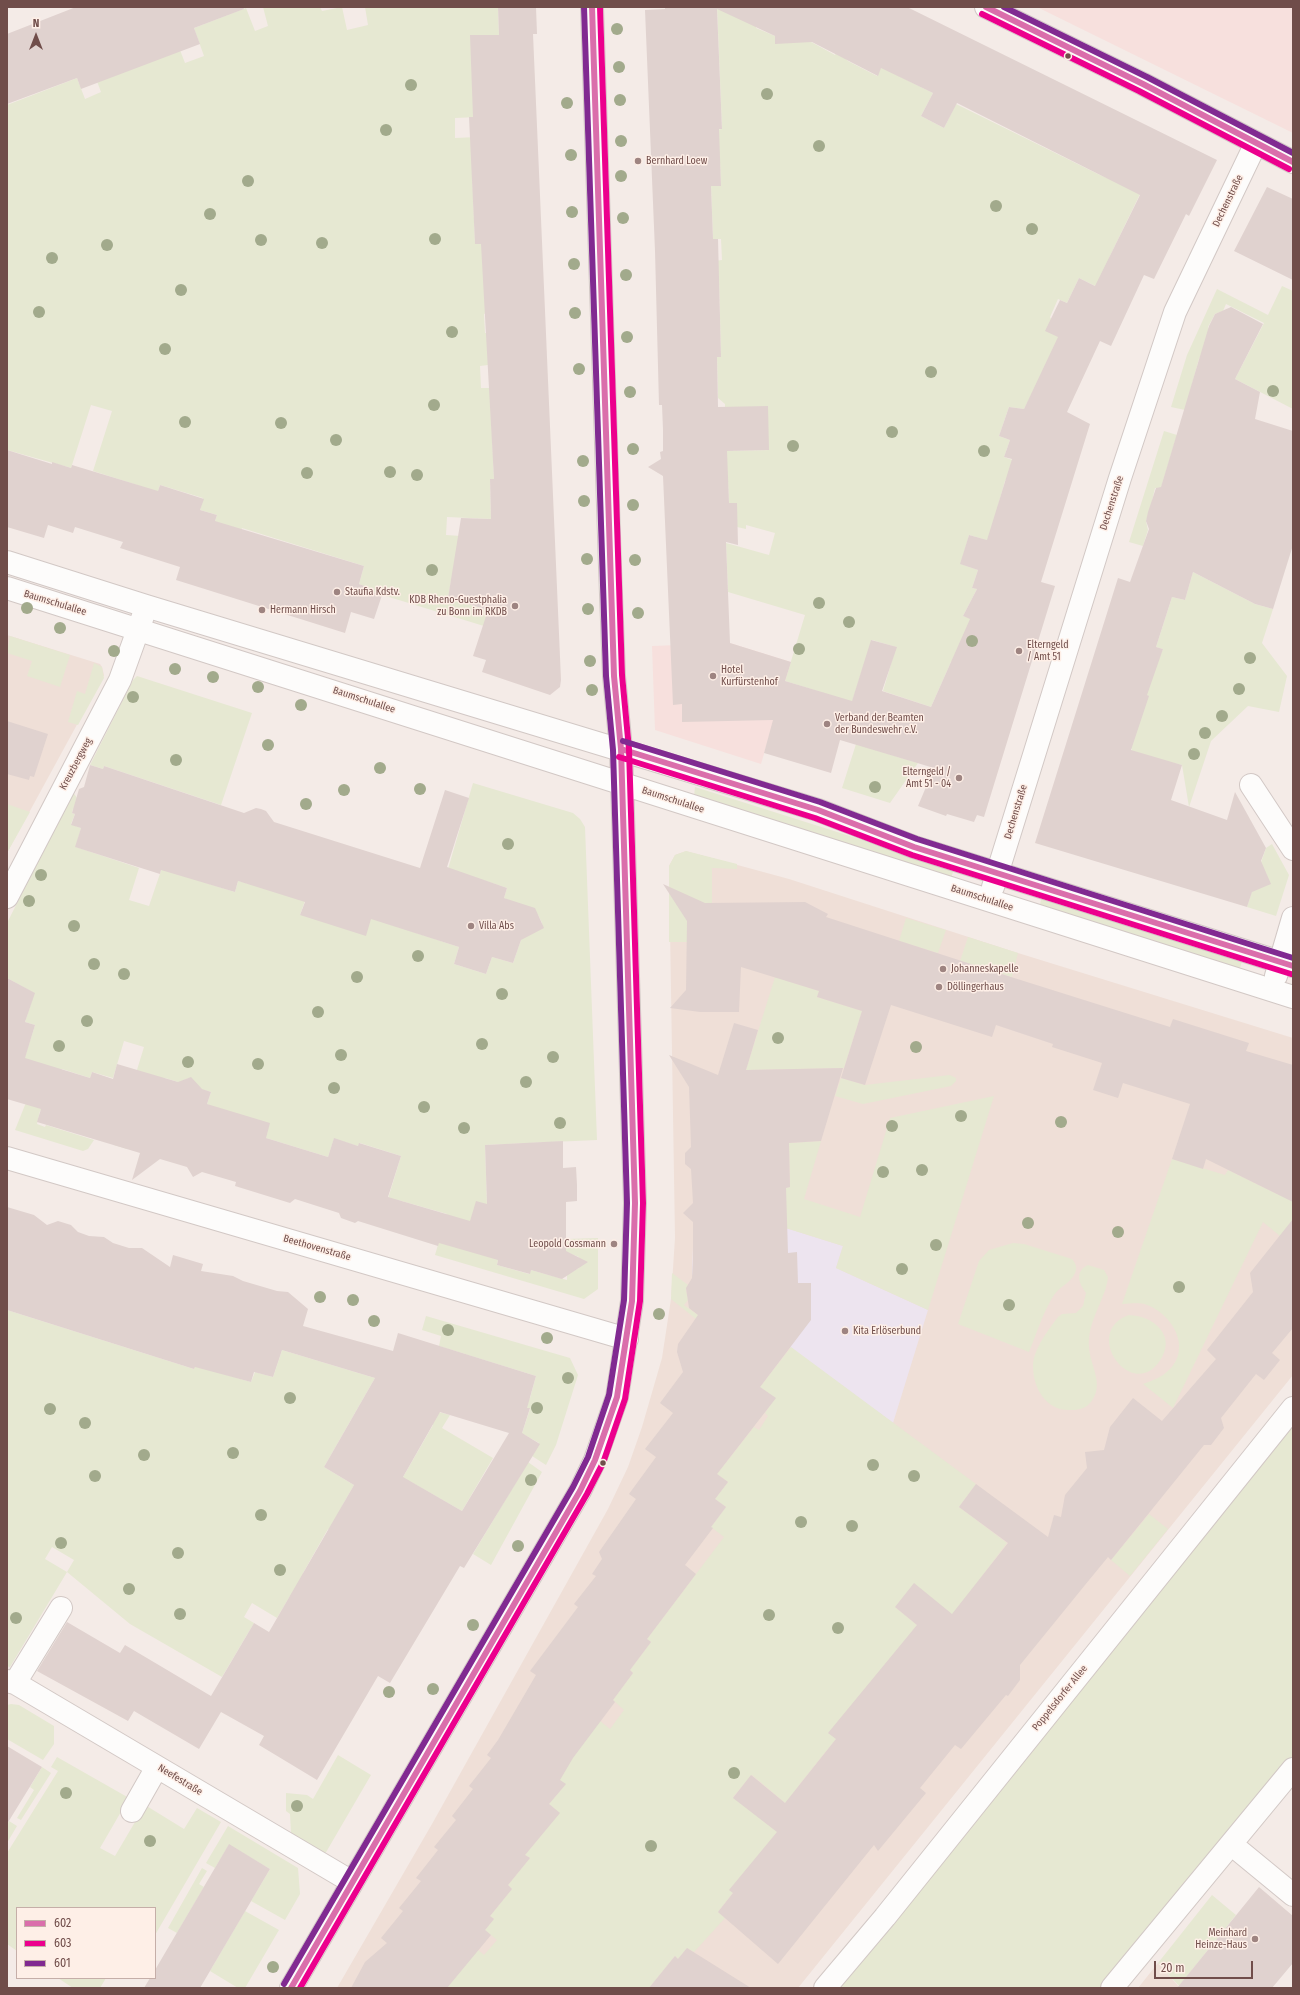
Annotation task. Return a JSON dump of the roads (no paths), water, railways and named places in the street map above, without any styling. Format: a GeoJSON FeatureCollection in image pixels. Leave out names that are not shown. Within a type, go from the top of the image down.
{"type":"FeatureCollection","features":[{"type":"Feature","properties":{"kind":"street"},"geometry":{"type":"LineString","coordinates":[[291,1988],[518,1601],[588,1475],[617,1397],[627,1339],[632,1301],[635,1203],[621,749],[614,676],[592,7]]}},
{"type":"Feature","properties":{"kind":"street"},"geometry":{"type":"LineString","coordinates":[[986,7],[1143,84],[1293,162]]}},
{"type":"Feature","properties":{"kind":"street","name":"Dechenstraße"},"geometry":{"type":"LineString","coordinates":[[989,900],[1115,492],[1175,312],[1256,143]]}},
{"type":"Feature","properties":{"kind":"street"},"geometry":{"type":"LineString","coordinates":[[7,562],[146,606],[818,810],[914,847],[1286,964]]}},
{"type":"Feature","properties":{"kind":"street","name":"Baumschulallee"},"geometry":{"type":"LineString","coordinates":[[7,588],[1293,997]]}},
{"type":"Feature","properties":{"kind":"street","name":"Kreuzbergweg"},"geometry":{"type":"LineString","coordinates":[[7,897],[120,680],[146,606]]}},
{"type":"Feature","properties":{"kind":"street"},"geometry":{"type":"LineString","coordinates":[[1251,786],[1293,849]]}},
{"type":"Feature","properties":{"kind":"street"},"geometry":{"type":"LineString","coordinates":[[1272,990],[1286,964],[1293,918]]}},
{"type":"Feature","properties":{"kind":"street","name":"Beethovenstraße"},"geometry":{"type":"LineString","coordinates":[[7,1158],[627,1339]]}},
{"type":"Feature","properties":{"kind":"street","name":"Poppelsdorfer Allee"},"geometry":{"type":"LineString","coordinates":[[825,1988],[885,1917],[1293,1408]]}},
{"type":"Feature","properties":{"kind":"street"},"geometry":{"type":"LineString","coordinates":[[11,1682],[61,1608]]}},
{"type":"Feature","properties":{"kind":"street","name":"Neefestraße"},"geometry":{"type":"LineString","coordinates":[[11,1682],[352,1882]]}},
{"type":"Feature","properties":{"kind":"street"},"geometry":{"type":"LineString","coordinates":[[132,1811],[157,1767]]}},
{"type":"Feature","properties":{"kind":"street"},"geometry":{"type":"LineString","coordinates":[[1112,1988],[1293,1769]]}},
{"type":"Feature","properties":{"kind":"street"},"geometry":{"type":"LineString","coordinates":[[1231,1844],[1293,1895]]}},
{"type":"Feature","properties":{"kind":"place","name":"Bernhard Loew"},"geometry":{"type":"Point","coordinates":[638,161]}},
{"type":"Feature","properties":{"kind":"place","name":"Staufia Kdstv."},"geometry":{"type":"Point","coordinates":[337,592]}},
{"type":"Feature","properties":{"kind":"place","name":"KDB Rheno-Guestphalia zu Bonn im RKDB"},"geometry":{"type":"Point","coordinates":[515,606]}},
{"type":"Feature","properties":{"kind":"place","name":"Hermann Hirsch"},"geometry":{"type":"Point","coordinates":[262,610]}},
{"type":"Feature","properties":{"kind":"place","name":"Elterngeld / Amt 51"},"geometry":{"type":"Point","coordinates":[1019,651]}},
{"type":"Feature","properties":{"kind":"place","name":"Hotel Kurfürstenhof"},"geometry":{"type":"Point","coordinates":[713,676]}},
{"type":"Feature","properties":{"kind":"place","name":"Verband der Beamten der Bundeswehr e.V."},"geometry":{"type":"Point","coordinates":[827,724]}},
{"type":"Feature","properties":{"kind":"place","name":"Elterngeld / Amt 51 - 04"},"geometry":{"type":"Point","coordinates":[959,778]}},
{"type":"Feature","properties":{"kind":"place","name":"Villa Abs"},"geometry":{"type":"Point","coordinates":[471,926]}},
{"type":"Feature","properties":{"kind":"place","name":"Johanneskapelle"},"geometry":{"type":"Point","coordinates":[943,969]}},
{"type":"Feature","properties":{"kind":"place","name":"Döllingerhaus"},"geometry":{"type":"Point","coordinates":[939,987]}},
{"type":"Feature","properties":{"kind":"place","name":"Leopold Cossmann"},"geometry":{"type":"Point","coordinates":[614,1244]}},
{"type":"Feature","properties":{"kind":"place","name":"Kita Erlöserbund"},"geometry":{"type":"Point","coordinates":[845,1331]}},
{"type":"Feature","properties":{"kind":"place","name":"Meinhard Heinze-Haus"},"geometry":{"type":"Point","coordinates":[1255,1939]}}]}
